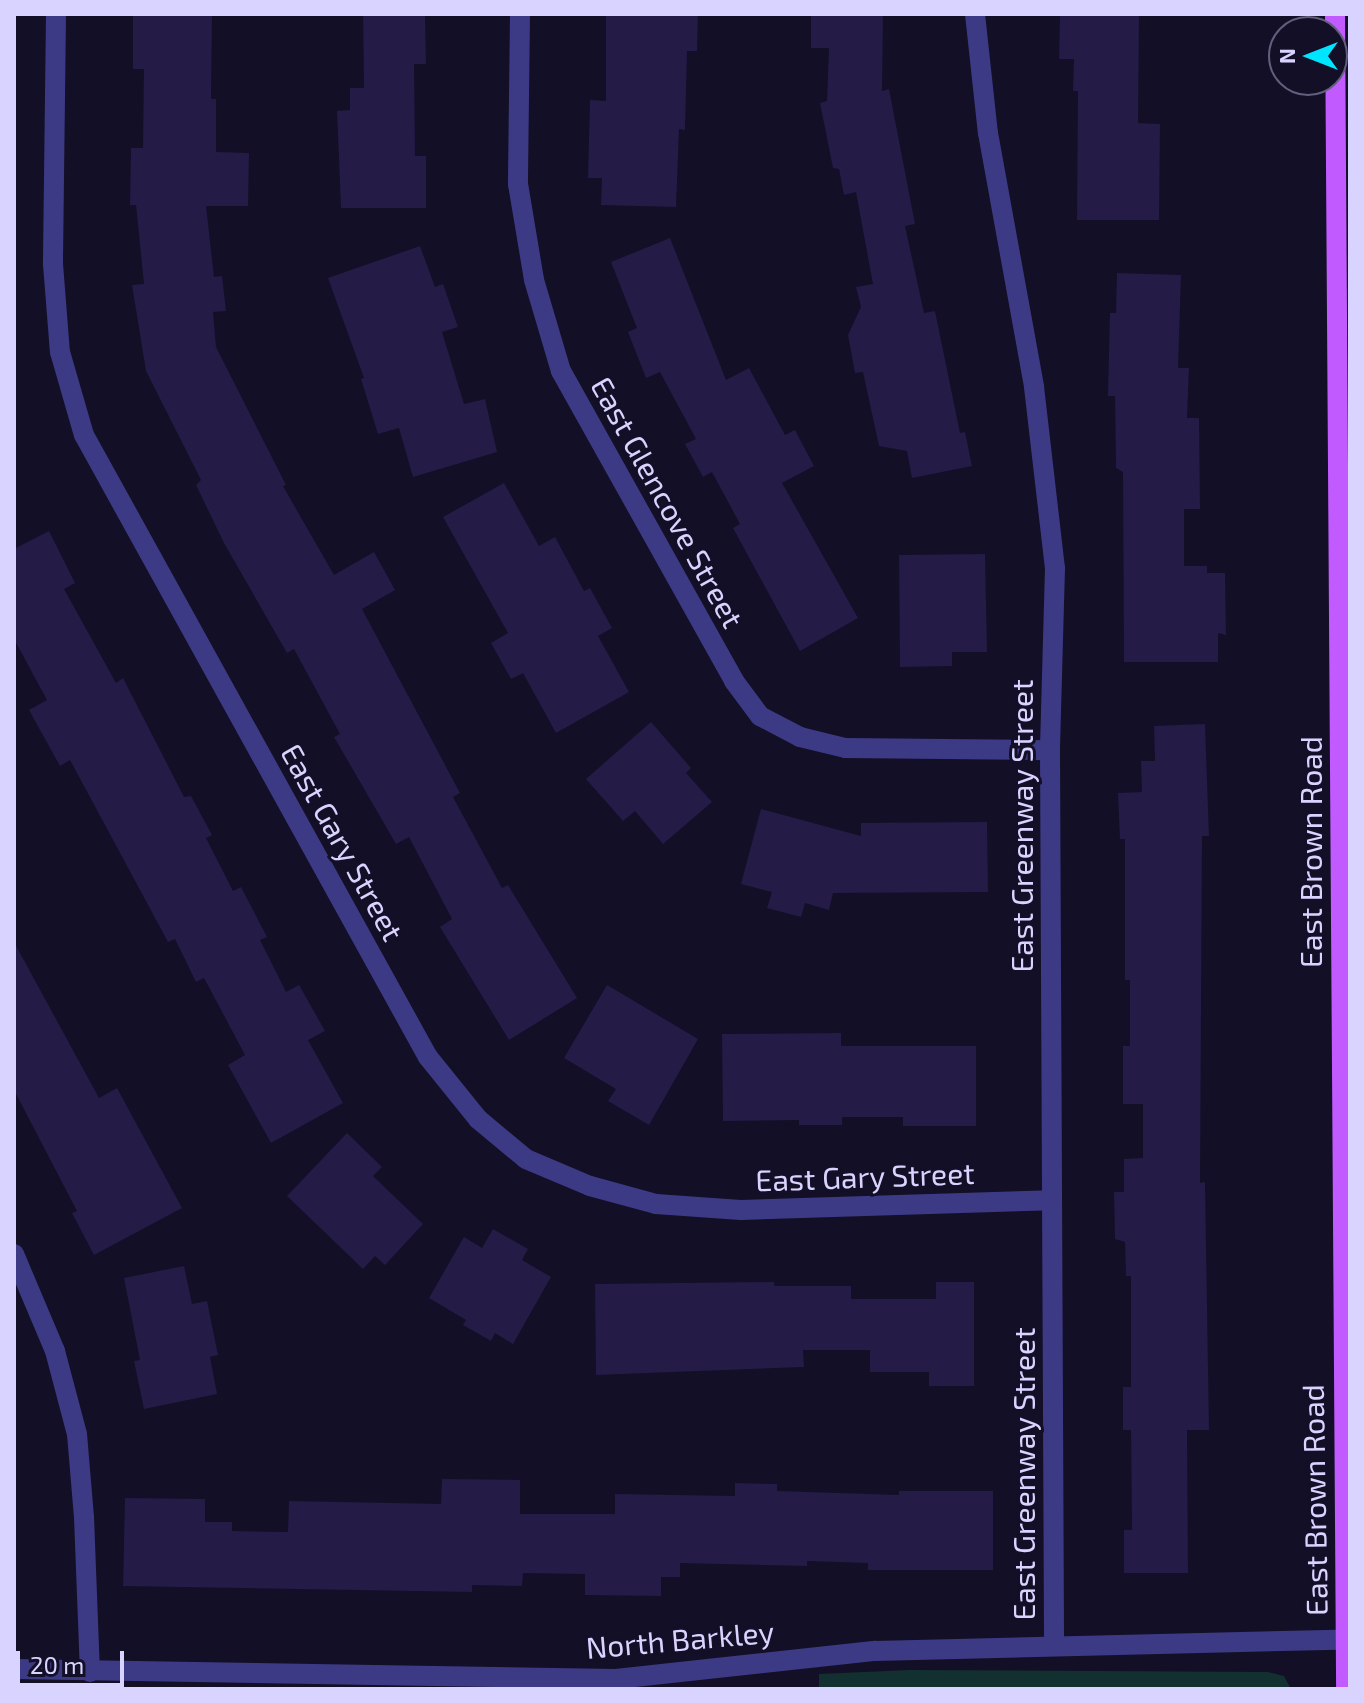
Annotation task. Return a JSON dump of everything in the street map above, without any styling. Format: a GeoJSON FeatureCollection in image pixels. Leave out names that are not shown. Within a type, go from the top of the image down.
{"type":"FeatureCollection","features":[{"type":"Feature","properties":{"kind":"main road","name":"East Brown Road"},"geometry":{"type":"LineString","coordinates":[[1335,14],[1345,618],[1346,1689]]}},
{"type":"Feature","properties":{"kind":"street","name":"East Gary Street"},"geometry":{"type":"LineString","coordinates":[[56,14],[53,264],[60,352],[84,435],[428,1057],[478,1119],[526,1159],[590,1186],[656,1204],[741,1210],[1052,1200]]}},
{"type":"Feature","properties":{"kind":"street","name":"East Glencove Street"},"geometry":{"type":"LineString","coordinates":[[520,14],[518,184],[534,280],[561,371],[734,681],[760,716],[800,737],[845,748],[1050,750]]}},
{"type":"Feature","properties":{"kind":"street","name":"East Greenway Street"},"geometry":{"type":"LineString","coordinates":[[975,14],[988,133],[1034,387],[1055,568],[1050,750],[1054,1644]]}},
{"type":"Feature","properties":{"kind":"street"},"geometry":{"type":"LineString","coordinates":[[14,1254],[55,1351],[77,1434],[84,1517],[90,1672]]}},
{"type":"Feature","properties":{"kind":"street","name":"North Barkley"},"geometry":{"type":"LineString","coordinates":[[14,1669],[616,1679],[875,1651],[1054,1644],[1348,1639]]}},
{"type":"Feature","properties":{"kind":"green space"},"geometry":{"type":"Polygon","coordinates":[[[909,1670],[1268,1672],[1284,1676],[1291,1689],[819,1689],[819,1674],[909,1670]]]}},
{"type":"Feature","properties":{"kind":"building"},"geometry":{"type":"Polygon","coordinates":[[[133,14],[212,14],[211,99],[216,99],[216,152],[249,153],[248,206],[206,206],[214,277],[222,276],[226,311],[213,312],[216,347],[286,485],[283,486],[334,575],[374,552],[395,590],[362,609],[460,793],[453,797],[502,888],[508,885],[577,998],[509,1040],[440,927],[452,919],[409,837],[396,844],[334,737],[340,734],[294,649],[287,653],[224,543],[196,485],[201,480],[146,371],[132,285],[144,284],[136,205],[130,205],[131,148],[143,148],[144,69],[133,69],[133,14]]]}},
{"type":"Feature","properties":{"kind":"building"},"geometry":{"type":"Polygon","coordinates":[[[363,14],[425,14],[426,64],[414,64],[415,156],[426,156],[426,208],[341,208],[337,111],[350,110],[350,88],[364,88],[363,14]]]}},
{"type":"Feature","properties":{"kind":"building"},"geometry":{"type":"Polygon","coordinates":[[[606,14],[698,14],[697,51],[687,51],[685,130],[679,129],[676,207],[601,205],[602,178],[588,178],[590,100],[606,101],[606,14]]]}},
{"type":"Feature","properties":{"kind":"building"},"geometry":{"type":"Polygon","coordinates":[[[811,14],[883,14],[882,91],[889,89],[915,224],[905,226],[924,313],[935,311],[960,433],[965,432],[972,466],[912,478],[907,451],[879,446],[863,372],[855,373],[848,335],[861,307],[856,287],[873,284],[856,192],[844,195],[839,169],[833,168],[820,103],[827,101],[829,48],[811,48],[811,14]]]}},
{"type":"Feature","properties":{"kind":"building"},"geometry":{"type":"Polygon","coordinates":[[[1060,14],[1139,14],[1138,123],[1160,124],[1159,220],[1077,220],[1078,91],[1073,91],[1074,59],[1059,59],[1060,14]]]}},
{"type":"Feature","properties":{"kind":"building"},"geometry":{"type":"Polygon","coordinates":[[[670,238],[726,380],[749,368],[785,435],[795,430],[814,466],[782,483],[858,618],[800,651],[733,528],[740,524],[712,472],[703,477],[685,444],[696,439],[660,372],[646,378],[628,332],[637,328],[611,262],[670,238]]]}},
{"type":"Feature","properties":{"kind":"building"},"geometry":{"type":"Polygon","coordinates":[[[420,246],[435,287],[443,284],[458,327],[442,332],[464,404],[485,399],[497,452],[413,477],[399,428],[378,434],[361,379],[364,378],[328,278],[420,246]]]}},
{"type":"Feature","properties":{"kind":"building"},"geometry":{"type":"Polygon","coordinates":[[[1117,273],[1181,275],[1178,368],[1189,368],[1187,418],[1199,418],[1200,509],[1184,509],[1184,566],[1207,566],[1207,573],[1225,573],[1226,635],[1218,633],[1218,662],[1124,662],[1123,472],[1116,468],[1115,396],[1108,396],[1110,313],[1116,313],[1117,273]]]}},
{"type":"Feature","properties":{"kind":"building"},"geometry":{"type":"Polygon","coordinates":[[[504,483],[539,546],[555,537],[584,591],[590,588],[612,628],[598,636],[629,692],[556,733],[523,673],[511,679],[491,643],[508,633],[443,517],[504,483]]]}},
{"type":"Feature","properties":{"kind":"building"},"geometry":{"type":"Polygon","coordinates":[[[49,531],[75,583],[64,589],[116,683],[123,678],[184,797],[191,796],[212,835],[206,838],[233,891],[241,887],[267,937],[260,940],[286,992],[299,985],[325,1031],[308,1040],[343,1103],[271,1143],[228,1065],[245,1055],[204,978],[196,982],[175,939],[168,942],[70,760],[60,766],[29,710],[47,700],[14,639],[14,549],[49,531]]]}},
{"type":"Feature","properties":{"kind":"building"},"geometry":{"type":"Polygon","coordinates":[[[985,554],[987,652],[952,652],[952,666],[900,667],[899,555],[985,554]]]}},
{"type":"Feature","properties":{"kind":"building"},"geometry":{"type":"Polygon","coordinates":[[[651,722],[691,768],[686,773],[712,802],[663,844],[635,811],[623,821],[586,779],[651,722]]]}},
{"type":"Feature","properties":{"kind":"building"},"geometry":{"type":"Polygon","coordinates":[[[1205,724],[1209,836],[1202,836],[1200,1183],[1205,1182],[1209,1430],[1187,1430],[1188,1573],[1124,1573],[1124,1530],[1132,1530],[1131,1430],[1123,1430],[1123,1387],[1131,1387],[1131,1276],[1126,1276],[1125,1242],[1115,1239],[1114,1192],[1124,1192],[1124,1159],[1143,1158],[1143,1104],[1123,1104],[1123,1046],[1130,1046],[1130,980],[1125,980],[1125,839],[1120,839],[1118,793],[1142,792],[1141,761],[1155,761],[1154,726],[1205,724]]]}},
{"type":"Feature","properties":{"kind":"building"},"geometry":{"type":"Polygon","coordinates":[[[761,809],[861,836],[861,823],[987,822],[988,892],[833,893],[829,910],[805,903],[801,917],[767,908],[772,892],[741,884],[761,809]]]}},
{"type":"Feature","properties":{"kind":"building"},"geometry":{"type":"Polygon","coordinates":[[[14,942],[99,1098],[117,1088],[182,1208],[94,1255],[72,1213],[77,1211],[14,1090],[14,942]]]}},
{"type":"Feature","properties":{"kind":"building"},"geometry":{"type":"Polygon","coordinates":[[[607,985],[698,1039],[649,1125],[608,1101],[616,1089],[564,1058],[607,985]]]}},
{"type":"Feature","properties":{"kind":"building"},"geometry":{"type":"Polygon","coordinates":[[[841,1033],[841,1046],[976,1046],[976,1126],[903,1126],[903,1117],[842,1117],[842,1125],[799,1125],[799,1120],[723,1121],[722,1034],[841,1033]]]}},
{"type":"Feature","properties":{"kind":"building"},"geometry":{"type":"Polygon","coordinates":[[[347,1133],[382,1167],[373,1176],[423,1224],[385,1265],[375,1256],[363,1269],[287,1196],[347,1133]]]}},
{"type":"Feature","properties":{"kind":"building"},"geometry":{"type":"Polygon","coordinates":[[[493,1229],[528,1249],[522,1260],[551,1277],[513,1344],[495,1333],[491,1341],[463,1325],[466,1320],[429,1298],[464,1237],[482,1248],[493,1229]]]}},
{"type":"Feature","properties":{"kind":"building"},"geometry":{"type":"Polygon","coordinates":[[[184,1266],[192,1304],[207,1301],[218,1355],[210,1357],[217,1394],[144,1409],[134,1361],[140,1360],[124,1278],[184,1266]]]}},
{"type":"Feature","properties":{"kind":"building"},"geometry":{"type":"Polygon","coordinates":[[[774,1282],[774,1286],[851,1286],[851,1299],[936,1299],[936,1282],[974,1282],[974,1386],[929,1386],[929,1372],[870,1372],[870,1350],[803,1350],[804,1367],[596,1375],[595,1284],[774,1282]]]}},
{"type":"Feature","properties":{"kind":"building"},"geometry":{"type":"Polygon","coordinates":[[[442,1479],[520,1480],[520,1514],[615,1514],[615,1494],[735,1496],[735,1483],[777,1484],[777,1491],[899,1495],[899,1491],[993,1491],[993,1570],[868,1570],[868,1563],[807,1561],[807,1566],[680,1563],[680,1577],[661,1577],[661,1596],[585,1595],[585,1574],[523,1573],[522,1586],[472,1585],[472,1592],[123,1586],[125,1498],[205,1499],[205,1522],[232,1522],[232,1531],[288,1532],[289,1501],[441,1504],[442,1479]]]}}]}
